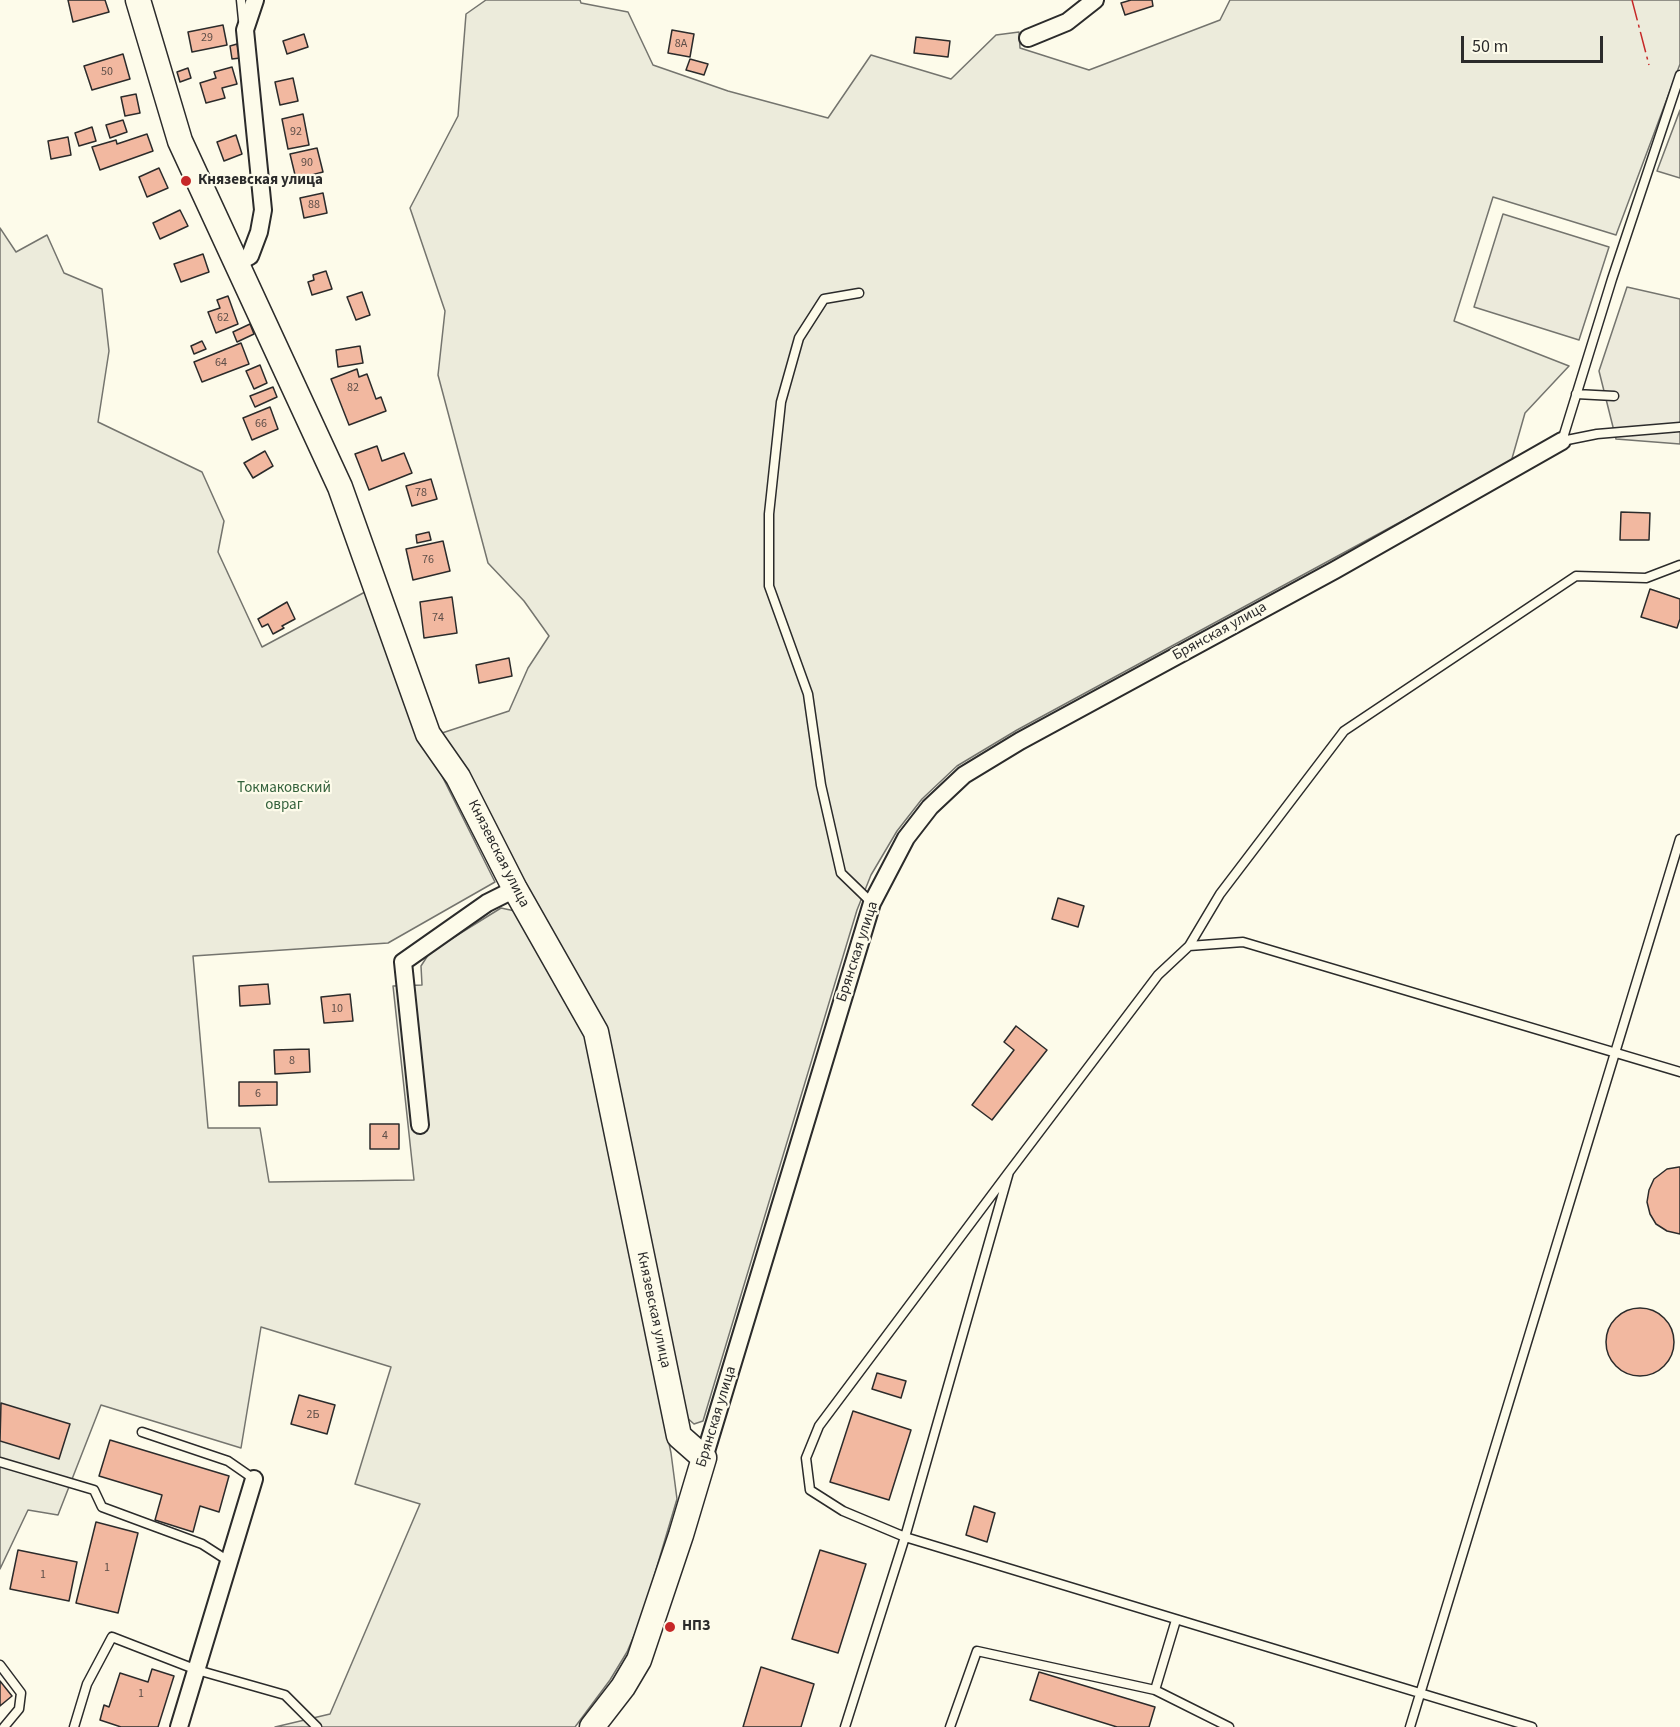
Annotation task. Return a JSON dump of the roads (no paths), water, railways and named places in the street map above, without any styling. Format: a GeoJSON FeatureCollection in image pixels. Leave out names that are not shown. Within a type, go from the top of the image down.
{"type":"FeatureCollection","features":[{"type":"Feature","properties":{"kind":"street","name":"Князевская улица"},"geometry":{"type":"LineString","coordinates":[[138,0],[180,141],[340,487],[428,734],[458,777],[515,889],[596,1032],[679,1436],[704,1458]]}},
{"type":"Feature","properties":{"kind":"street"},"geometry":{"type":"LineString","coordinates":[[237,263],[250,256],[259,232],[263,210],[245,30],[255,0]]}},
{"type":"Feature","properties":{"kind":"street"},"geometry":{"type":"LineString","coordinates":[[1028,38],[1067,22],[1095,0]]}},
{"type":"Feature","properties":{"kind":"street","name":"Брянская улица"},"geometry":{"type":"LineString","coordinates":[[592,1727],[623,1687],[639,1660],[668,1578],[872,903],[906,837],[930,807],[964,775],[1020,741],[1335,570],[1562,441]]}},
{"type":"Feature","properties":{"kind":"street"},"geometry":{"type":"LineString","coordinates":[[420,1125],[403,962],[488,903],[515,889]]}},
{"type":"Feature","properties":{"kind":"street"},"geometry":{"type":"LineString","coordinates":[[178,1727],[254,1479]]}},
{"type":"Feature","properties":{"kind":"lane"},"geometry":{"type":"LineString","coordinates":[[241,0],[245,30]]}},
{"type":"Feature","properties":{"kind":"lane"},"geometry":{"type":"LineString","coordinates":[[1680,75],[1612,279],[1562,441],[1597,434],[1680,427]]}},
{"type":"Feature","properties":{"kind":"lane"},"geometry":{"type":"LineString","coordinates":[[860,293],[824,299],[800,338],[781,402],[769,514],[769,586],[808,694],[821,785],[841,873],[872,903]]}},
{"type":"Feature","properties":{"kind":"lane"},"geometry":{"type":"LineString","coordinates":[[1576,394],[1614,396]]}},
{"type":"Feature","properties":{"kind":"lane"},"geometry":{"type":"LineString","coordinates":[[1532,1727],[905,1537],[843,1511],[810,1490],[806,1458],[819,1426],[1158,975],[1189,946],[1220,894],[1344,731],[1576,576],[1647,578],[1680,565]]}},
{"type":"Feature","properties":{"kind":"lane"},"geometry":{"type":"LineString","coordinates":[[1410,1727],[1680,839]]}},
{"type":"Feature","properties":{"kind":"lane"},"geometry":{"type":"LineString","coordinates":[[1189,946],[1243,942],[1680,1072]]}},
{"type":"Feature","properties":{"kind":"lane"},"geometry":{"type":"LineString","coordinates":[[846,1727],[905,1537],[1010,1172]]}},
{"type":"Feature","properties":{"kind":"lane"},"geometry":{"type":"LineString","coordinates":[[142,1432],[228,1461],[254,1479]]}},
{"type":"Feature","properties":{"kind":"lane"},"geometry":{"type":"LineString","coordinates":[[0,1462],[94,1490],[102,1507],[202,1544],[230,1562]]}},
{"type":"Feature","properties":{"kind":"lane"},"geometry":{"type":"LineString","coordinates":[[1155,1690],[1176,1620]]}},
{"type":"Feature","properties":{"kind":"lane"},"geometry":{"type":"LineString","coordinates":[[74,1727],[87,1684],[112,1637],[197,1670],[285,1695],[317,1727]]}},
{"type":"Feature","properties":{"kind":"lane"},"geometry":{"type":"LineString","coordinates":[[950,1727],[977,1651],[1155,1690],[1228,1727]]}},
{"type":"Feature","properties":{"kind":"lane"},"geometry":{"type":"LineString","coordinates":[[0,1665],[21,1693],[20,1709],[4,1727]]}},
{"type":"Feature","properties":{"kind":"place","name":"Князевская улица"},"geometry":{"type":"Point","coordinates":[186,181]}},
{"type":"Feature","properties":{"kind":"place","name":"НПЗ"},"geometry":{"type":"Point","coordinates":[670,1627]}},
{"type":"Feature","properties":{"kind":"park label","name":"Токмаковский овраг"},"geometry":{"type":"Point","coordinates":[284,798]}}]}
